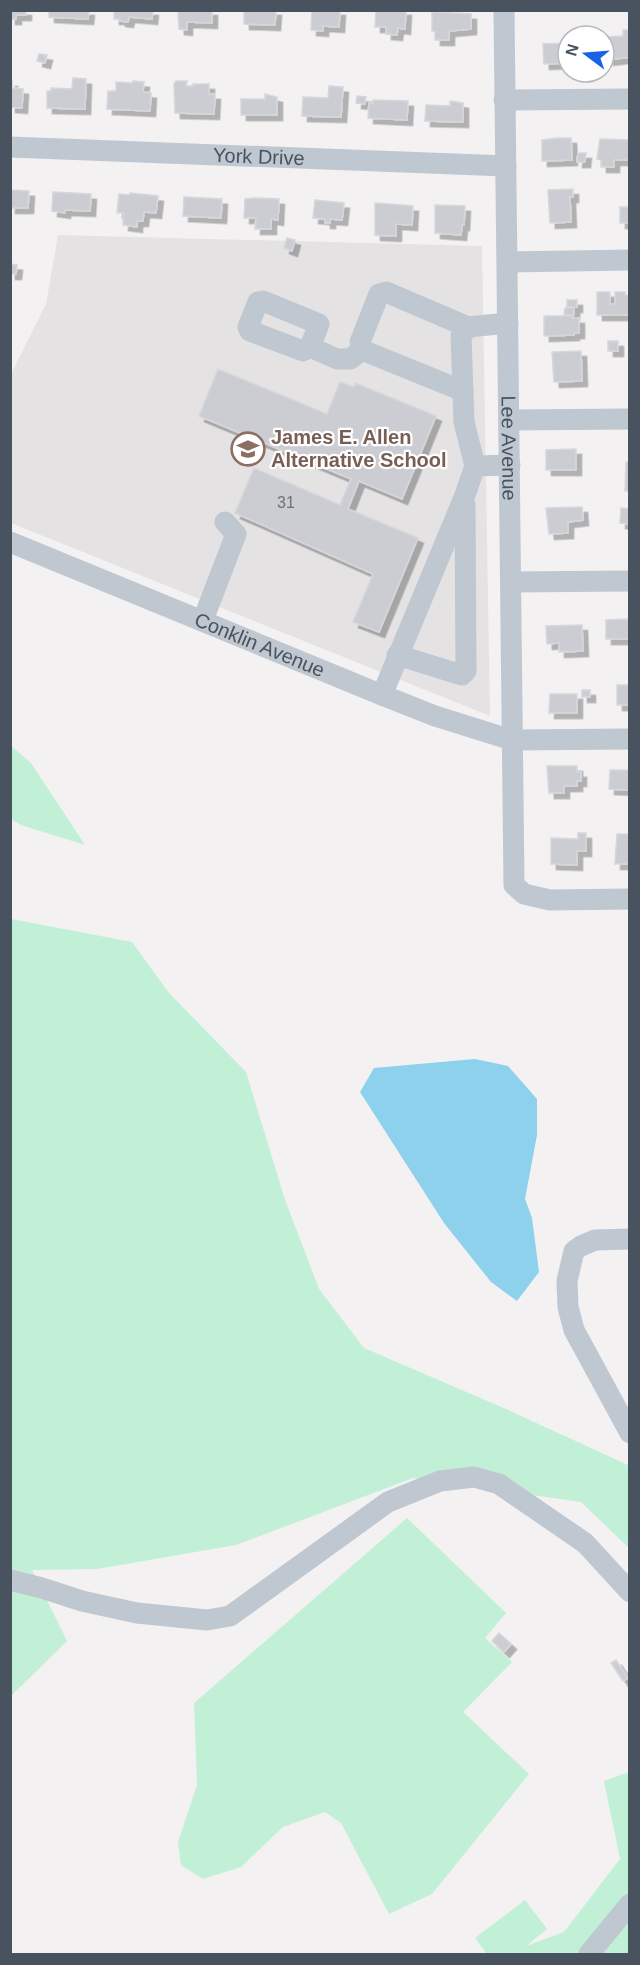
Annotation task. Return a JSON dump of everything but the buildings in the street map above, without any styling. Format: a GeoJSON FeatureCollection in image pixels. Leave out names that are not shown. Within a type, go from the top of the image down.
{"type":"FeatureCollection","features":[{"type":"Feature","properties":{"kind":"street","name":"Lee Avenue"},"geometry":{"type":"LineString","coordinates":[[504,10],[514,885],[524,894],[550,900],[630,899]]}},
{"type":"Feature","properties":{"kind":"street"},"geometry":{"type":"LineString","coordinates":[[504,100],[630,99]]}},
{"type":"Feature","properties":{"kind":"street","name":"York Drive"},"geometry":{"type":"LineString","coordinates":[[10,147],[506,166]]}},
{"type":"Feature","properties":{"kind":"street"},"geometry":{"type":"LineString","coordinates":[[508,262],[630,260]]}},
{"type":"Feature","properties":{"kind":"street"},"geometry":{"type":"LineString","coordinates":[[362,350],[360,342],[379,294],[386,292],[468,327],[508,323]]}},
{"type":"Feature","properties":{"kind":"street"},"geometry":{"type":"LineString","coordinates":[[382,695],[475,466],[464,422],[461,336],[468,327]]}},
{"type":"Feature","properties":{"kind":"street"},"geometry":{"type":"LineString","coordinates":[[310,347],[338,359],[350,359],[362,350]]}},
{"type":"Feature","properties":{"kind":"street"},"geometry":{"type":"LineString","coordinates":[[362,350],[463,391]]}},
{"type":"Feature","properties":{"kind":"street"},"geometry":{"type":"LineString","coordinates":[[509,420],[630,419]]}},
{"type":"Feature","properties":{"kind":"street"},"geometry":{"type":"LineString","coordinates":[[475,466],[510,465]]}},
{"type":"Feature","properties":{"kind":"street"},"geometry":{"type":"LineString","coordinates":[[398,655],[462,675],[466,671],[465,495]]}},
{"type":"Feature","properties":{"kind":"street"},"geometry":{"type":"LineString","coordinates":[[203,620],[236,534],[225,522]]}},
{"type":"Feature","properties":{"kind":"street","name":"Conklin Avenue"},"geometry":{"type":"LineString","coordinates":[[10,542],[435,716],[512,740],[630,740]]}},
{"type":"Feature","properties":{"kind":"street"},"geometry":{"type":"LineString","coordinates":[[511,582],[630,581]]}},
{"type":"Feature","properties":{"kind":"street"},"geometry":{"type":"LineString","coordinates":[[630,1239],[595,1240],[581,1246],[574,1251],[567,1281],[568,1307],[574,1330],[630,1433]]}},
{"type":"Feature","properties":{"kind":"street"},"geometry":{"type":"LineString","coordinates":[[10,1581],[137,1612],[207,1620],[230,1616],[388,1502],[440,1481],[474,1477],[498,1484],[585,1543],[630,1592]]}},
{"type":"Feature","properties":{"kind":"street"},"geometry":{"type":"LineString","coordinates":[[589,1954],[630,1904]]}},
{"type":"Feature","properties":{"kind":"shaded area","name":"James E. Allen Alternative School"},"geometry":{"type":"Polygon","coordinates":[[[58,235],[482,246],[490,716],[11,523],[10,376],[46,304],[58,235]]]}},
{"type":"Feature","properties":{"kind":"green space"},"geometry":{"type":"Polygon","coordinates":[[[11,746],[31,763],[85,845],[21,825],[11,819],[11,746]]]}},
{"type":"Feature","properties":{"kind":"green space"},"geometry":{"type":"Polygon","coordinates":[[[11,919],[132,942],[169,993],[246,1072],[285,1200],[319,1289],[364,1348],[506,1409],[630,1466],[629,1548],[581,1502],[413,1478],[236,1545],[97,1569],[32,1570],[67,1641],[11,1696],[11,919]]]}},
{"type":"Feature","properties":{"kind":"green space"},"geometry":{"type":"Polygon","coordinates":[[[407,1518],[506,1613],[485,1638],[512,1662],[463,1712],[529,1774],[432,1894],[389,1914],[341,1823],[325,1812],[283,1827],[241,1867],[203,1879],[181,1865],[178,1842],[197,1785],[194,1703],[407,1518]]]}},
{"type":"Feature","properties":{"kind":"green space"},"geometry":{"type":"Polygon","coordinates":[[[629,1772],[629,1954],[487,1954],[475,1938],[525,1900],[547,1929],[526,1946],[564,1932],[620,1859],[604,1781],[629,1772]]]}},
{"type":"Feature","properties":{"kind":"water"},"geometry":{"type":"Polygon","coordinates":[[[475,1059],[508,1066],[537,1099],[537,1135],[525,1199],[532,1218],[539,1272],[517,1301],[491,1282],[444,1223],[360,1092],[374,1068],[475,1059]]]}},
{"type":"Feature","properties":{"kind":"place","name":"James E. Allen Alternative School"},"geometry":{"type":"Point","coordinates":[248,449]}}]}
